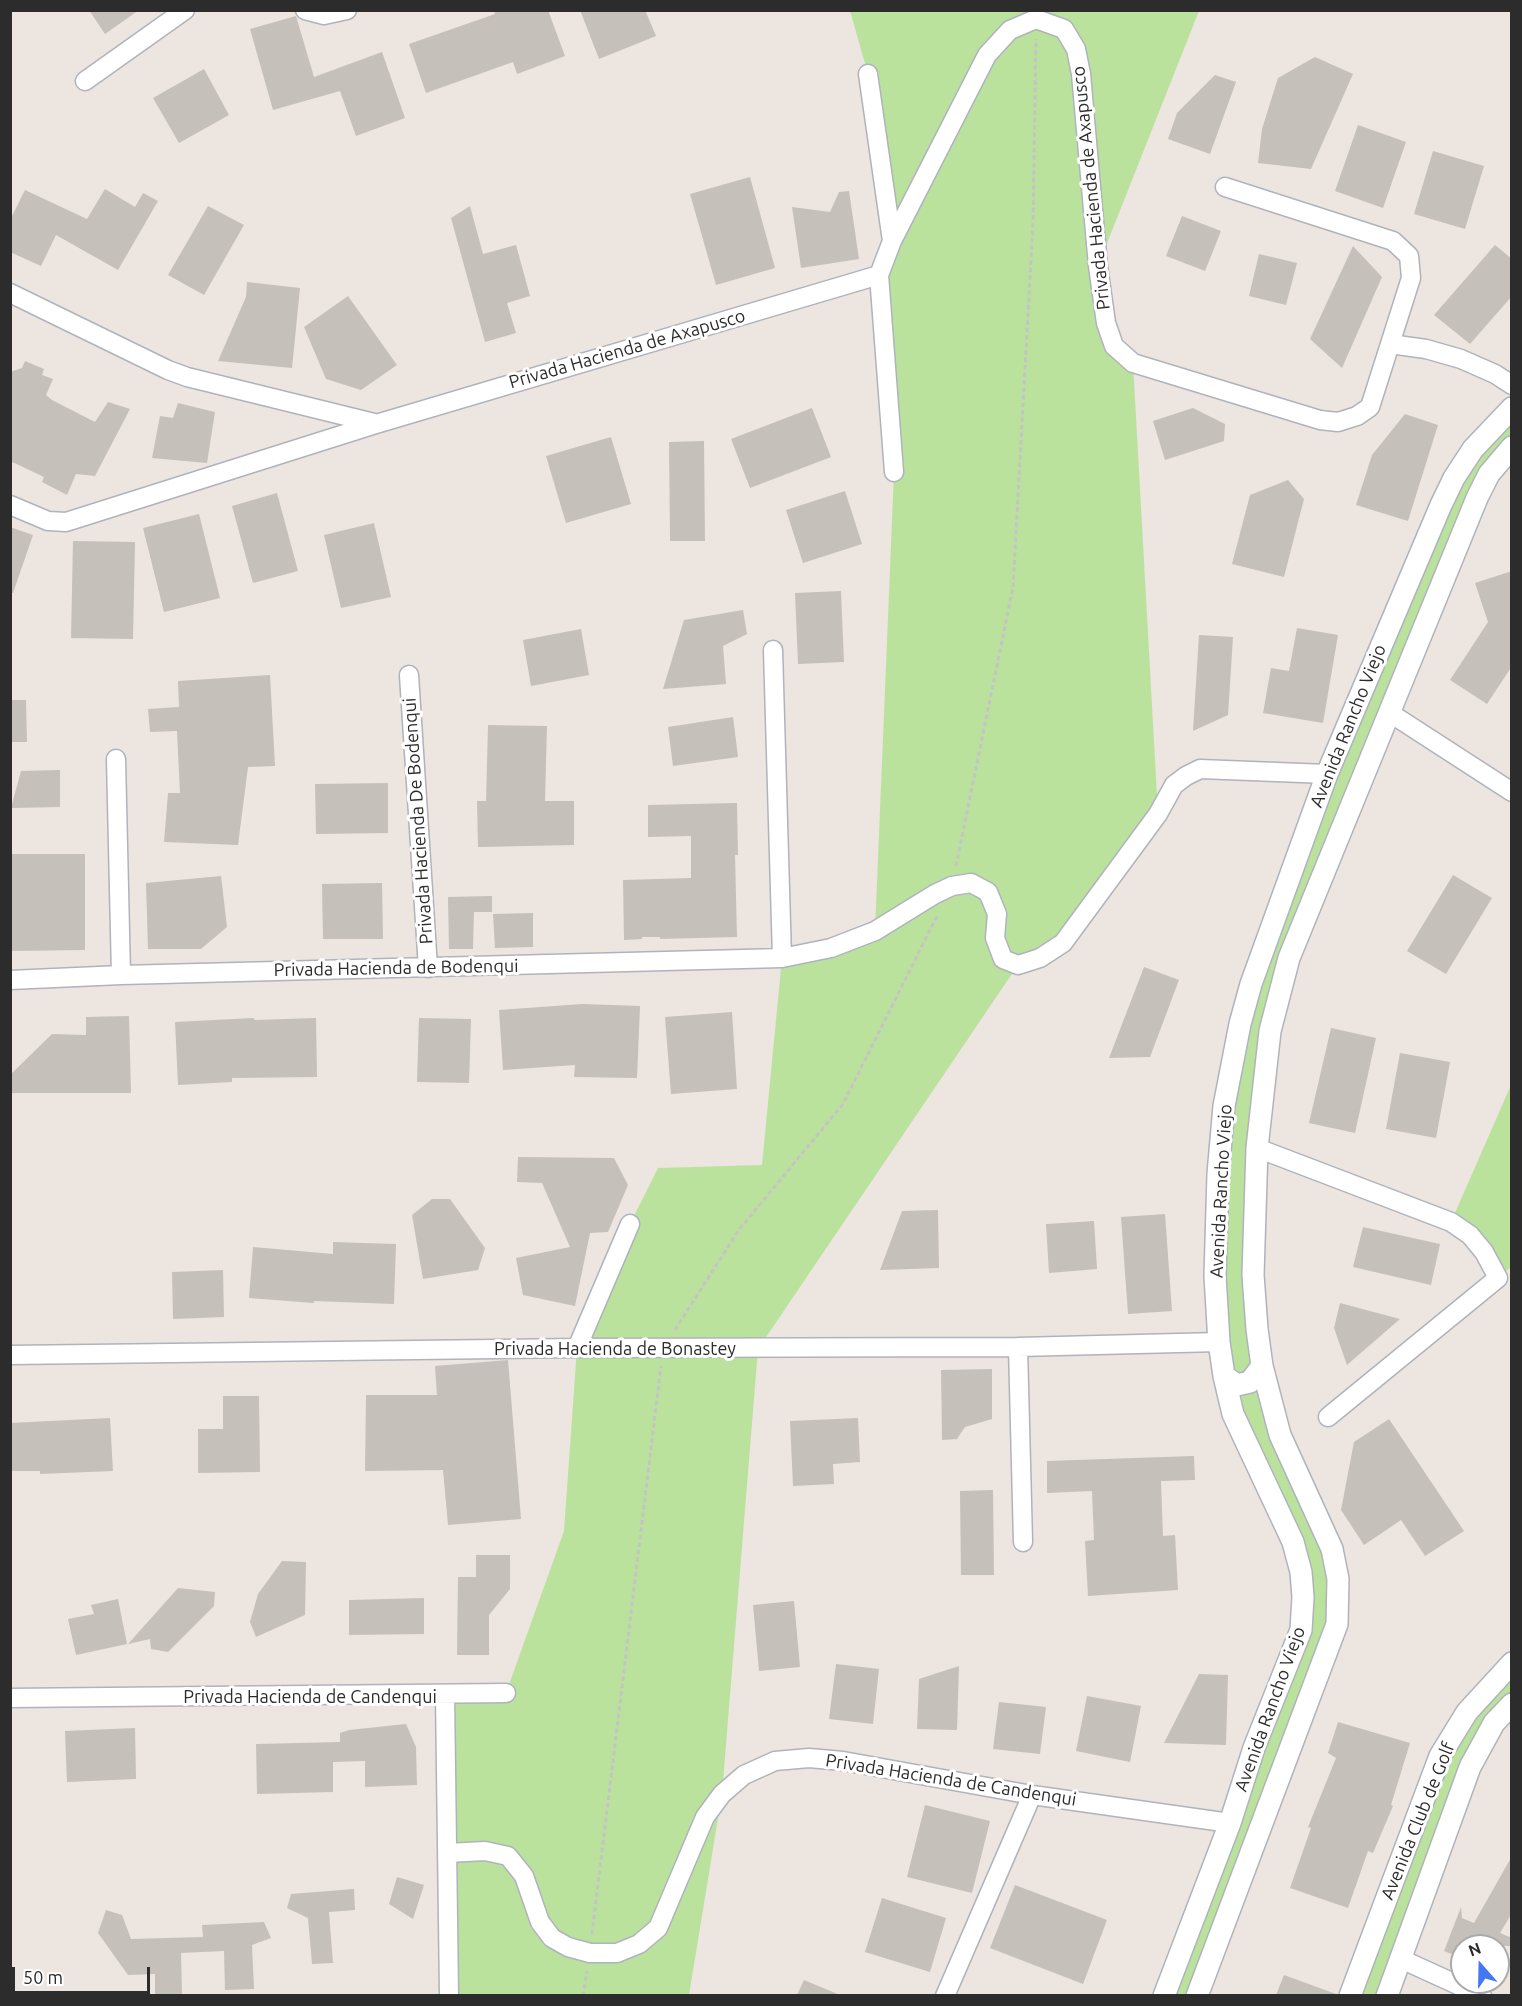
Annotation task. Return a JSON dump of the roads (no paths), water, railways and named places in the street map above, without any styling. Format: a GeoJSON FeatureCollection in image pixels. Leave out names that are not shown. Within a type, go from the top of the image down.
{"type":"FeatureCollection","features":[{"type":"Feature","properties":{"kind":"street"},"geometry":{"type":"LineString","coordinates":[[85,81],[185,10]]}},
{"type":"Feature","properties":{"kind":"street"},"geometry":{"type":"LineString","coordinates":[[305,10],[324,15],[347,10]]}},
{"type":"Feature","properties":{"kind":"street","name":"Privada Hacienda de Axapusco"},"geometry":{"type":"LineString","coordinates":[[892,241],[987,55],[1010,30],[1036,18],[1064,29],[1076,49],[1081,74],[1098,266],[1106,323],[1114,346],[1133,363],[1320,420],[1338,422],[1357,416],[1370,406],[1411,278],[1409,256],[1393,241],[1225,187]]}},
{"type":"Feature","properties":{"kind":"street"},"geometry":{"type":"LineString","coordinates":[[868,74],[892,241],[879,275],[894,471]]}},
{"type":"Feature","properties":{"kind":"street","name":"Privada Hacienda de Axapusco"},"geometry":{"type":"LineString","coordinates":[[10,505],[48,521],[66,522],[376,424],[879,275]]}},
{"type":"Feature","properties":{"kind":"street"},"geometry":{"type":"LineString","coordinates":[[10,293],[168,370],[187,377],[376,424]]}},
{"type":"Feature","properties":{"kind":"street"},"geometry":{"type":"LineString","coordinates":[[1390,344],[1426,349],[1461,358],[1512,385]]}},
{"type":"Feature","properties":{"kind":"street","name":"Avenida Rancho Viejo"},"geometry":{"type":"LineString","coordinates":[[1164,1995],[1230,1823],[1254,1748],[1301,1630],[1303,1598],[1301,1572],[1293,1542],[1233,1414],[1219,1342],[1215,1276],[1218,1174],[1224,1106],[1240,1024],[1251,984],[1327,774],[1441,505],[1454,478],[1473,449],[1512,408]]}},
{"type":"Feature","properties":{"kind":"street","name":"Avenida Rancho Viejo"},"geometry":{"type":"LineString","coordinates":[[1197,1995],[1337,1624],[1338,1579],[1332,1549],[1280,1435],[1262,1366],[1257,1329],[1254,1275],[1257,1148],[1270,1031],[1287,967],[1476,498],[1489,474],[1512,447]]}},
{"type":"Feature","properties":{"kind":"street"},"geometry":{"type":"LineString","coordinates":[[773,650],[782,958]]}},
{"type":"Feature","properties":{"kind":"street"},"geometry":{"type":"LineString","coordinates":[[1372,667],[1404,678]]}},
{"type":"Feature","properties":{"kind":"street","name":"Privada Hacienda De Bodenqui"},"geometry":{"type":"LineString","coordinates":[[409,675],[428,968]]}},
{"type":"Feature","properties":{"kind":"street"},"geometry":{"type":"LineString","coordinates":[[1390,713],[1512,792]]}},
{"type":"Feature","properties":{"kind":"street"},"geometry":{"type":"LineString","coordinates":[[116,759],[122,975]]}},
{"type":"Feature","properties":{"kind":"street","name":"Privada Hacienda de Bodenqui"},"geometry":{"type":"LineString","coordinates":[[10,980],[122,975],[782,958],[831,948],[875,932],[935,894],[952,886],[971,883],[988,892],[997,914],[995,938],[1004,959],[1018,965],[1040,958],[1063,943],[1158,814],[1174,785],[1186,776],[1200,769],[1327,774]]}},
{"type":"Feature","properties":{"kind":"street"},"geometry":{"type":"LineString","coordinates":[[1308,825],[1339,835]]}},
{"type":"Feature","properties":{"kind":"street"},"geometry":{"type":"LineString","coordinates":[[1257,1148],[1451,1222],[1470,1235],[1505,1278],[1328,1417]]}},
{"type":"Feature","properties":{"kind":"street","name":"Privada Hacienda de Bonastey"},"geometry":{"type":"LineString","coordinates":[[578,1348],[630,1224]]}},
{"type":"Feature","properties":{"kind":"street","name":"Privada Hacienda de Bonastey"},"geometry":{"type":"LineString","coordinates":[[10,1355],[578,1348],[1018,1347],[1219,1342]]}},
{"type":"Feature","properties":{"kind":"street"},"geometry":{"type":"LineString","coordinates":[[1018,1347],[1023,1542]]}},
{"type":"Feature","properties":{"kind":"street"},"geometry":{"type":"LineString","coordinates":[[1224,1376],[1237,1385],[1250,1382],[1262,1366]]}},
{"type":"Feature","properties":{"kind":"street","name":"Avenida Club de Golf"},"geometry":{"type":"LineString","coordinates":[[1350,1995],[1440,1756],[1467,1712],[1512,1663]]}},
{"type":"Feature","properties":{"kind":"street"},"geometry":{"type":"LineString","coordinates":[[445,1694],[506,1694]]}},
{"type":"Feature","properties":{"kind":"street","name":"Privada Hacienda de Candenqui"},"geometry":{"type":"LineString","coordinates":[[10,1698],[445,1694],[448,1853],[485,1851],[508,1856],[524,1876],[540,1922],[552,1938],[568,1947],[590,1953],[617,1953],[639,1944],[658,1928],[705,1817],[722,1794],[744,1775],[775,1761],[809,1758],[843,1761],[1032,1795],[1230,1823]]}},
{"type":"Feature","properties":{"kind":"street","name":"Avenida Club de Golf"},"geometry":{"type":"LineString","coordinates":[[1390,1990],[1470,1767],[1494,1723],[1512,1704]]}},
{"type":"Feature","properties":{"kind":"street"},"geometry":{"type":"LineString","coordinates":[[1254,1748],[1286,1761]]}},
{"type":"Feature","properties":{"kind":"street","name":"Privada Hacienda de Candenqui"},"geometry":{"type":"LineString","coordinates":[[945,1995],[1032,1795]]}},
{"type":"Feature","properties":{"kind":"street"},"geometry":{"type":"LineString","coordinates":[[448,1853],[449,1995]]}},
{"type":"Feature","properties":{"kind":"street"},"geometry":{"type":"LineString","coordinates":[[1211,1872],[1240,1880]]}},
{"type":"Feature","properties":{"kind":"street"},"geometry":{"type":"LineString","coordinates":[[1379,1920],[1411,1929]]}},
{"type":"Feature","properties":{"kind":"street"},"geometry":{"type":"LineString","coordinates":[[1401,1959],[1482,1995]]}},
{"type":"Feature","properties":{"kind":"street"},"geometry":{"type":"LineString","coordinates":[[1359,1973],[1390,1990]]}}]}
